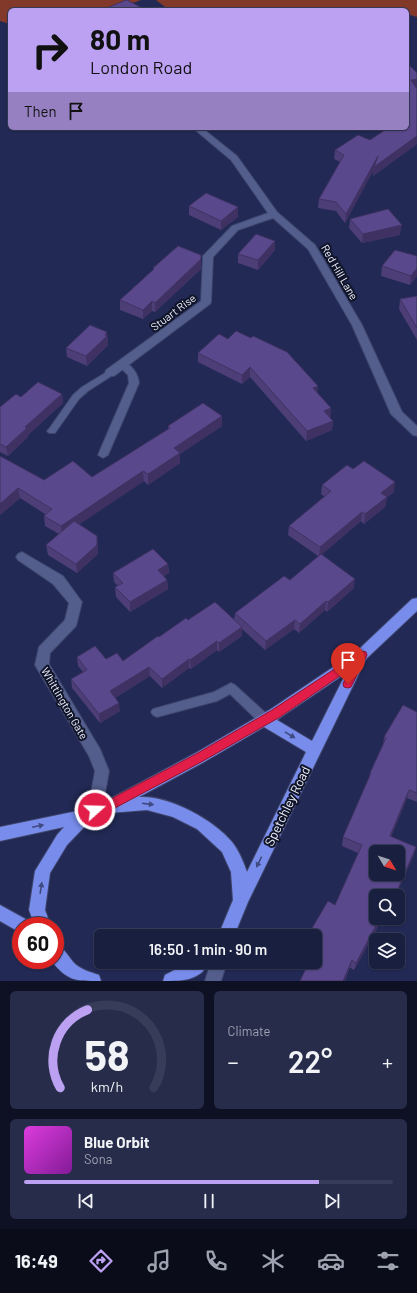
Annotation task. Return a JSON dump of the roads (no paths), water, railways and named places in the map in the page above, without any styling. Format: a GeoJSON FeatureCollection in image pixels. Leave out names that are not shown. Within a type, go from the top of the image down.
{"type":"FeatureCollection","features":[{"type":"Feature","properties":{"kind":"main road"},"geometry":{"type":"LineString","coordinates":[[40,917],[37,910],[43,871],[62,840],[96,811],[199,758],[265,720],[362,655],[417,603]]}},
{"type":"Feature","properties":{"kind":"main road","name":"Spetchley Road"},"geometry":{"type":"LineString","coordinates":[[230,929],[241,900],[362,655]]}},
{"type":"Feature","properties":{"kind":"main road"},"geometry":{"type":"LineString","coordinates":[[265,720],[315,750]]}},
{"type":"Feature","properties":{"kind":"main road"},"geometry":{"type":"LineString","coordinates":[[0,834],[96,811],[147,803],[176,811],[202,824],[227,847],[239,871],[241,900]]}},
{"type":"Feature","properties":{"kind":"main road"},"geometry":{"type":"LineString","coordinates":[[0,913],[12,920]]}},
{"type":"Feature","properties":{"kind":"main road"},"geometry":{"type":"LineString","coordinates":[[64,964],[85,980]]}},
{"type":"Feature","properties":{"kind":"main road"},"geometry":{"type":"LineString","coordinates":[[171,981],[193,969]]}},
{"type":"Feature","properties":{"kind":"street","name":"Red Hill Lane"},"geometry":{"type":"LineString","coordinates":[[199,130],[234,158],[274,214],[312,247],[357,325],[398,414],[417,432]]}},
{"type":"Feature","properties":{"kind":"street","name":"Stuart Rise"},"geometry":{"type":"LineString","coordinates":[[110,373],[206,302],[208,256],[235,228],[274,214]]}},
{"type":"Feature","properties":{"kind":"street","name":"Whittington Gate"},"geometry":{"type":"LineString","coordinates":[[22,558],[58,580],[76,602],[71,622],[44,651],[42,665],[95,753],[102,771],[96,811]]}},
{"type":"Feature","properties":{"kind":"street"},"geometry":{"type":"LineString","coordinates":[[213,981],[217,969]]}},
{"type":"Feature","properties":{"kind":"lane"},"geometry":{"type":"LineString","coordinates":[[103,455],[134,383],[132,373],[122,364]]}},
{"type":"Feature","properties":{"kind":"lane"},"geometry":{"type":"LineString","coordinates":[[52,431],[76,397],[110,373]]}},
{"type":"Feature","properties":{"kind":"lane"},"geometry":{"type":"LineString","coordinates":[[157,712],[217,696],[231,688],[265,720]]}}]}
